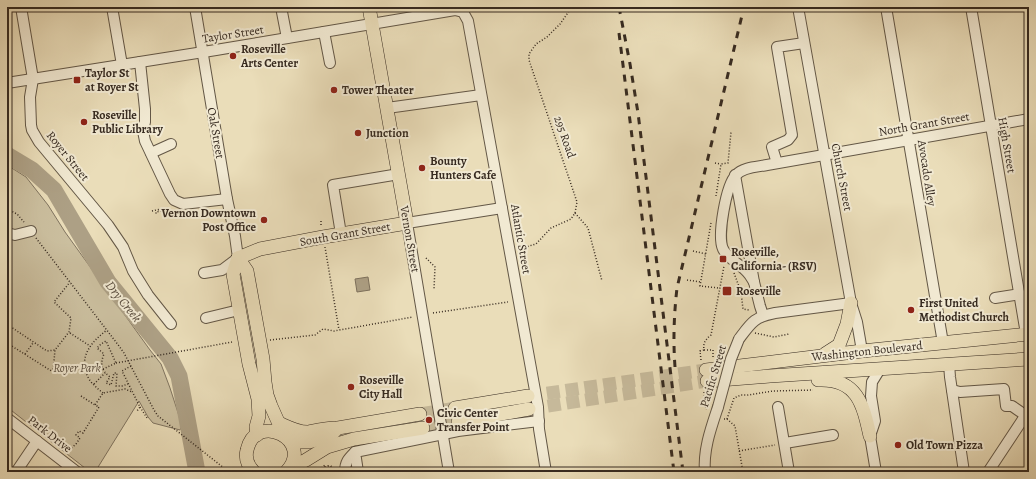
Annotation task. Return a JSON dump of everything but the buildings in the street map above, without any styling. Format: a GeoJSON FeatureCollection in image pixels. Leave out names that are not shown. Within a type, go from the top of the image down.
{"type":"FeatureCollection","features":[{"type":"Feature","properties":{"kind":"main road","name":"Vernon Street"},"geometry":{"type":"LineString","coordinates":[[369,7],[407,223]]}},
{"type":"Feature","properties":{"kind":"main road","name":"South Grant Street"},"geometry":{"type":"LineString","coordinates":[[238,258],[260,249],[407,223]]}},
{"type":"Feature","properties":{"kind":"main road","name":"Oak Street"},"geometry":{"type":"LineString","coordinates":[[238,258],[233,274],[248,364],[258,400],[260,416],[256,428],[257,435]]}},
{"type":"Feature","properties":{"kind":"main road","name":"Oak Street"},"geometry":{"type":"LineString","coordinates":[[238,258],[247,271],[263,359],[266,389],[271,406],[294,451],[295,468]]}},
{"type":"Feature","properties":{"kind":"main road"},"geometry":{"type":"LineString","coordinates":[[822,356],[839,345],[851,303]]}},
{"type":"Feature","properties":{"kind":"main road","name":"Washington Boulevard"},"geometry":{"type":"LineString","coordinates":[[1027,334],[822,356],[707,375],[770,376],[1028,358]]}},
{"type":"Feature","properties":{"kind":"main road"},"geometry":{"type":"LineString","coordinates":[[770,376],[785,382],[829,380],[843,383],[852,390],[861,403],[870,436]]}},
{"type":"Feature","properties":{"kind":"main road"},"geometry":{"type":"LineString","coordinates":[[455,408],[529,402],[458,422]]}},
{"type":"Feature","properties":{"kind":"main road"},"geometry":{"type":"LineString","coordinates":[[254,472],[248,464],[246,452],[251,441],[257,435],[266,431],[284,432],[294,430],[308,432],[420,414]]}},
{"type":"Feature","properties":{"kind":"main road"},"geometry":{"type":"LineString","coordinates":[[284,432],[296,442],[309,442],[330,436],[338,428]]}},
{"type":"Feature","properties":{"kind":"main road"},"geometry":{"type":"LineString","coordinates":[[295,468],[328,447],[354,439],[423,428]]}},
{"type":"Feature","properties":{"kind":"street","name":"Royer Street"},"geometry":{"type":"LineString","coordinates":[[21,7],[33,79],[30,97],[32,130],[43,147],[103,220],[123,247],[133,271],[148,295],[171,324]]}},
{"type":"Feature","properties":{"kind":"street"},"geometry":{"type":"LineString","coordinates":[[112,7],[122,65]]}},
{"type":"Feature","properties":{"kind":"street","name":"Oak Street"},"geometry":{"type":"LineString","coordinates":[[194,7],[238,258]]}},
{"type":"Feature","properties":{"kind":"street"},"geometry":{"type":"LineString","coordinates":[[281,7],[287,38]]}},
{"type":"Feature","properties":{"kind":"street","name":"Church Street"},"geometry":{"type":"LineString","coordinates":[[798,7],[851,303],[857,322],[862,351]]}},
{"type":"Feature","properties":{"kind":"street","name":"Avocado Alley"},"geometry":{"type":"LineString","coordinates":[[886,7],[943,343]]}},
{"type":"Feature","properties":{"kind":"street","name":"High Street"},"geometry":{"type":"LineString","coordinates":[[971,7],[1027,334]]}},
{"type":"Feature","properties":{"kind":"street","name":"Taylor Street"},"geometry":{"type":"LineString","coordinates":[[7,83],[372,24],[438,10],[455,10],[463,12]]}},
{"type":"Feature","properties":{"kind":"street","name":"Atlantic Street"},"geometry":{"type":"LineString","coordinates":[[463,12],[468,21],[538,406],[538,421],[546,472]]}},
{"type":"Feature","properties":{"kind":"street"},"geometry":{"type":"LineString","coordinates":[[324,32],[330,63]]}},
{"type":"Feature","properties":{"kind":"street"},"geometry":{"type":"LineString","coordinates":[[777,163],[772,146],[788,140],[792,135],[777,47],[804,43]]}},
{"type":"Feature","properties":{"kind":"street"},"geometry":{"type":"LineString","coordinates":[[140,62],[146,122],[143,131],[145,141],[170,194],[174,200],[183,204],[227,199]]}},
{"type":"Feature","properties":{"kind":"street"},"geometry":{"type":"LineString","coordinates":[[387,108],[481,95]]}},
{"type":"Feature","properties":{"kind":"street","name":"North Grant Street"},"geometry":{"type":"LineString","coordinates":[[735,176],[746,169],[824,154],[1029,119]]}},
{"type":"Feature","properties":{"kind":"street"},"geometry":{"type":"LineString","coordinates":[[151,153],[171,144]]}},
{"type":"Feature","properties":{"kind":"street"},"geometry":{"type":"LineString","coordinates":[[341,234],[333,185],[399,174]]}},
{"type":"Feature","properties":{"kind":"street"},"geometry":{"type":"LineString","coordinates":[[735,176],[754,282],[760,306],[759,317],[775,313],[851,303]]}},
{"type":"Feature","properties":{"kind":"street"},"geometry":{"type":"LineString","coordinates":[[735,176],[729,186],[724,209],[720,241],[722,248],[727,255],[747,272],[754,282]]}},
{"type":"Feature","properties":{"kind":"street","name":"South Grant Street"},"geometry":{"type":"LineString","coordinates":[[407,223],[502,208]]}},
{"type":"Feature","properties":{"kind":"street","name":"Vernon Street"},"geometry":{"type":"LineString","coordinates":[[407,223],[449,472]]}},
{"type":"Feature","properties":{"kind":"street"},"geometry":{"type":"LineString","coordinates":[[7,234],[15,235],[31,231]]}},
{"type":"Feature","properties":{"kind":"street"},"geometry":{"type":"LineString","coordinates":[[204,273],[222,270],[238,258]]}},
{"type":"Feature","properties":{"kind":"street"},"geometry":{"type":"LineString","coordinates":[[995,298],[1020,294]]}},
{"type":"Feature","properties":{"kind":"street"},"geometry":{"type":"LineString","coordinates":[[206,318],[239,310]]}},
{"type":"Feature","properties":{"kind":"street","name":"Pacific Street"},"geometry":{"type":"LineString","coordinates":[[705,472],[705,455],[707,444],[731,359],[739,340],[747,328],[759,317]]}},
{"type":"Feature","properties":{"kind":"street"},"geometry":{"type":"LineString","coordinates":[[949,364],[964,472]]}},
{"type":"Feature","properties":{"kind":"street"},"geometry":{"type":"LineString","coordinates":[[876,472],[870,436],[875,421],[871,396],[872,382],[880,369]]}},
{"type":"Feature","properties":{"kind":"street"},"geometry":{"type":"LineString","coordinates":[[952,390],[960,392],[1004,389],[1006,406],[1012,406],[1027,412],[988,472]]}},
{"type":"Feature","properties":{"kind":"street"},"geometry":{"type":"LineString","coordinates":[[778,408],[789,472]]}},
{"type":"Feature","properties":{"kind":"street","name":"Park Drive"},"geometry":{"type":"LineString","coordinates":[[8,420],[77,472]]}},
{"type":"Feature","properties":{"kind":"street"},"geometry":{"type":"LineString","coordinates":[[345,472],[348,459],[355,452],[443,434],[538,421]]}},
{"type":"Feature","properties":{"kind":"street"},"geometry":{"type":"LineString","coordinates":[[784,443],[834,435]]}},
{"type":"Feature","properties":{"kind":"street"},"geometry":{"type":"LineString","coordinates":[[16,472],[37,441]]}},
{"type":"Feature","properties":{"kind":"street"},"geometry":{"type":"LineString","coordinates":[[355,452],[358,472]]}},
{"type":"Feature","properties":{"kind":"path","name":"295 Road"},"geometry":{"type":"LineString","coordinates":[[572,7],[560,24],[547,37],[536,44],[528,54],[577,202],[575,213]]}},
{"type":"Feature","properties":{"kind":"path"},"geometry":{"type":"LineString","coordinates":[[715,163],[722,164]]}},
{"type":"Feature","properties":{"kind":"path"},"geometry":{"type":"LineString","coordinates":[[7,209],[17,214],[120,346],[154,410],[163,420],[229,472]]}},
{"type":"Feature","properties":{"kind":"path"},"geometry":{"type":"LineString","coordinates":[[152,211],[162,209],[162,211],[156,212],[156,214]]}},
{"type":"Feature","properties":{"kind":"path"},"geometry":{"type":"LineString","coordinates":[[510,251],[536,244],[550,228],[571,219],[575,213],[588,228],[602,281]]}},
{"type":"Feature","properties":{"kind":"path"},"geometry":{"type":"LineString","coordinates":[[325,247],[339,330]]}},
{"type":"Feature","properties":{"kind":"path"},"geometry":{"type":"LineString","coordinates":[[693,252],[706,254]]}},
{"type":"Feature","properties":{"kind":"path"},"geometry":{"type":"LineString","coordinates":[[426,258],[435,267],[434,290]]}},
{"type":"Feature","properties":{"kind":"path"},"geometry":{"type":"LineString","coordinates":[[734,272],[743,308],[759,317]]}},
{"type":"Feature","properties":{"kind":"path"},"geometry":{"type":"LineString","coordinates":[[687,280],[701,282]]}},
{"type":"Feature","properties":{"kind":"path"},"geometry":{"type":"LineString","coordinates":[[7,343],[53,372],[55,350],[69,332],[71,318],[54,302],[70,282]]}},
{"type":"Feature","properties":{"kind":"path"},"geometry":{"type":"LineString","coordinates":[[429,314],[510,302]]}},
{"type":"Feature","properties":{"kind":"path"},"geometry":{"type":"LineString","coordinates":[[277,340],[315,335],[323,330],[334,331],[415,316]]}},
{"type":"Feature","properties":{"kind":"path"},"geometry":{"type":"LineString","coordinates":[[7,332],[11,326],[47,351],[55,350]]}},
{"type":"Feature","properties":{"kind":"path"},"geometry":{"type":"LineString","coordinates":[[747,328],[753,332],[774,337],[789,334]]}},
{"type":"Feature","properties":{"kind":"path"},"geometry":{"type":"LineString","coordinates":[[103,393],[89,378],[85,368],[85,357],[90,346],[97,338],[108,330]]}},
{"type":"Feature","properties":{"kind":"path"},"geometry":{"type":"LineString","coordinates":[[69,332],[90,346]]}},
{"type":"Feature","properties":{"kind":"path"},"geometry":{"type":"LineString","coordinates":[[116,363],[106,340],[96,348],[104,354],[101,362],[102,366],[110,377],[106,384],[111,385],[114,373],[117,374],[116,386],[128,384]]}},
{"type":"Feature","properties":{"kind":"path"},"geometry":{"type":"LineString","coordinates":[[25,354],[34,342]]}},
{"type":"Feature","properties":{"kind":"path"},"geometry":{"type":"LineString","coordinates":[[103,369],[116,363],[232,342]]}},
{"type":"Feature","properties":{"kind":"path"},"geometry":{"type":"LineString","coordinates":[[704,350],[713,350],[714,358]]}},
{"type":"Feature","properties":{"kind":"path"},"geometry":{"type":"LineString","coordinates":[[85,368],[102,366]]}},
{"type":"Feature","properties":{"kind":"path"},"geometry":{"type":"LineString","coordinates":[[131,366],[122,371],[147,418]]}},
{"type":"Feature","properties":{"kind":"path"},"geometry":{"type":"LineString","coordinates":[[93,384],[106,373]]}},
{"type":"Feature","properties":{"kind":"path"},"geometry":{"type":"LineString","coordinates":[[95,405],[103,393],[124,389],[132,392]]}},
{"type":"Feature","properties":{"kind":"path"},"geometry":{"type":"LineString","coordinates":[[727,419],[734,398],[741,395],[773,391],[814,390]]}},
{"type":"Feature","properties":{"kind":"path"},"geometry":{"type":"LineString","coordinates":[[66,453],[76,444],[80,438],[76,435],[79,431],[83,433],[99,407],[81,396]]}},
{"type":"Feature","properties":{"kind":"path"},"geometry":{"type":"LineString","coordinates":[[137,411],[140,407]]}},
{"type":"Feature","properties":{"kind":"path"},"geometry":{"type":"LineString","coordinates":[[739,451],[784,443]]}},
{"type":"Feature","properties":{"kind":"path"},"geometry":{"type":"LineString","coordinates":[[317,472],[325,465],[326,472]]}},
{"type":"Feature","properties":{"kind":"path"},"geometry":{"type":"LineString","coordinates":[[329,472],[328,466],[331,466],[332,472]]}},
{"type":"Feature","properties":{"kind":"green space","name":"Royer Park"},"geometry":{"type":"Polygon","coordinates":[[[7,165],[26,177],[48,205],[65,232],[161,364],[182,425],[180,430],[153,423],[139,401],[95,472],[90,472],[7,407],[7,165]]]}},
{"type":"Feature","properties":{"kind":"shaded area"},"geometry":{"type":"Polygon","coordinates":[[[368,277],[370,290],[357,292],[355,279],[368,277]]]}},
{"type":"Feature","properties":{"kind":"waterway","name":"Dry Creek"},"geometry":{"type":"LineString","coordinates":[[7,155],[32,170],[54,190],[108,282],[170,358],[179,376],[197,472]]}},
{"type":"Feature","properties":{"kind":"tunnel"},"geometry":{"type":"LineString","coordinates":[[528,396],[706,370]]}},
{"type":"Feature","properties":{"kind":"tunnel"},"geometry":{"type":"LineString","coordinates":[[529,409],[707,381]]}},
{"type":"Feature","properties":{"kind":"tunnel"},"geometry":{"type":"LineString","coordinates":[[420,414],[455,408]]}},
{"type":"Feature","properties":{"kind":"tunnel"},"geometry":{"type":"LineString","coordinates":[[423,428],[458,422]]}},
{"type":"Feature","properties":{"kind":"railway"},"geometry":{"type":"LineString","coordinates":[[619,7],[638,113],[683,472]]}},
{"type":"Feature","properties":{"kind":"railway"},"geometry":{"type":"LineString","coordinates":[[675,367],[674,327],[677,288],[744,7]]}},
{"type":"Feature","properties":{"kind":"railway"},"geometry":{"type":"LineString","coordinates":[[619,33],[674,472]]}},
{"type":"Feature","properties":{"kind":"place","name":"Roseville Arts Center"},"geometry":{"type":"Point","coordinates":[233,56]}},
{"type":"Feature","properties":{"kind":"place","name":"Taylor St at Royer St"},"geometry":{"type":"Point","coordinates":[77,80]}},
{"type":"Feature","properties":{"kind":"place","name":"Tower Theater"},"geometry":{"type":"Point","coordinates":[334,90]}},
{"type":"Feature","properties":{"kind":"place","name":"Roseville Public Library"},"geometry":{"type":"Point","coordinates":[84,122]}},
{"type":"Feature","properties":{"kind":"place","name":"Junction"},"geometry":{"type":"Point","coordinates":[358,133]}},
{"type":"Feature","properties":{"kind":"place","name":"Bounty Hunters Cafe"},"geometry":{"type":"Point","coordinates":[422,168]}},
{"type":"Feature","properties":{"kind":"place","name":"Vernon Downtown Post Office"},"geometry":{"type":"Point","coordinates":[264,220]}},
{"type":"Feature","properties":{"kind":"place","name":"Roseville, California- (RSV)"},"geometry":{"type":"Point","coordinates":[723,259]}},
{"type":"Feature","properties":{"kind":"place","name":"Roseville"},"geometry":{"type":"Point","coordinates":[727,291]}},
{"type":"Feature","properties":{"kind":"place","name":"First United Methodist Church"},"geometry":{"type":"Point","coordinates":[911,310]}},
{"type":"Feature","properties":{"kind":"place","name":"Roseville City Hall"},"geometry":{"type":"Point","coordinates":[351,387]}},
{"type":"Feature","properties":{"kind":"place","name":"Civic Center Transfer Point"},"geometry":{"type":"Point","coordinates":[429,420]}},
{"type":"Feature","properties":{"kind":"place","name":"Old Town Pizza"},"geometry":{"type":"Point","coordinates":[898,445]}}]}
